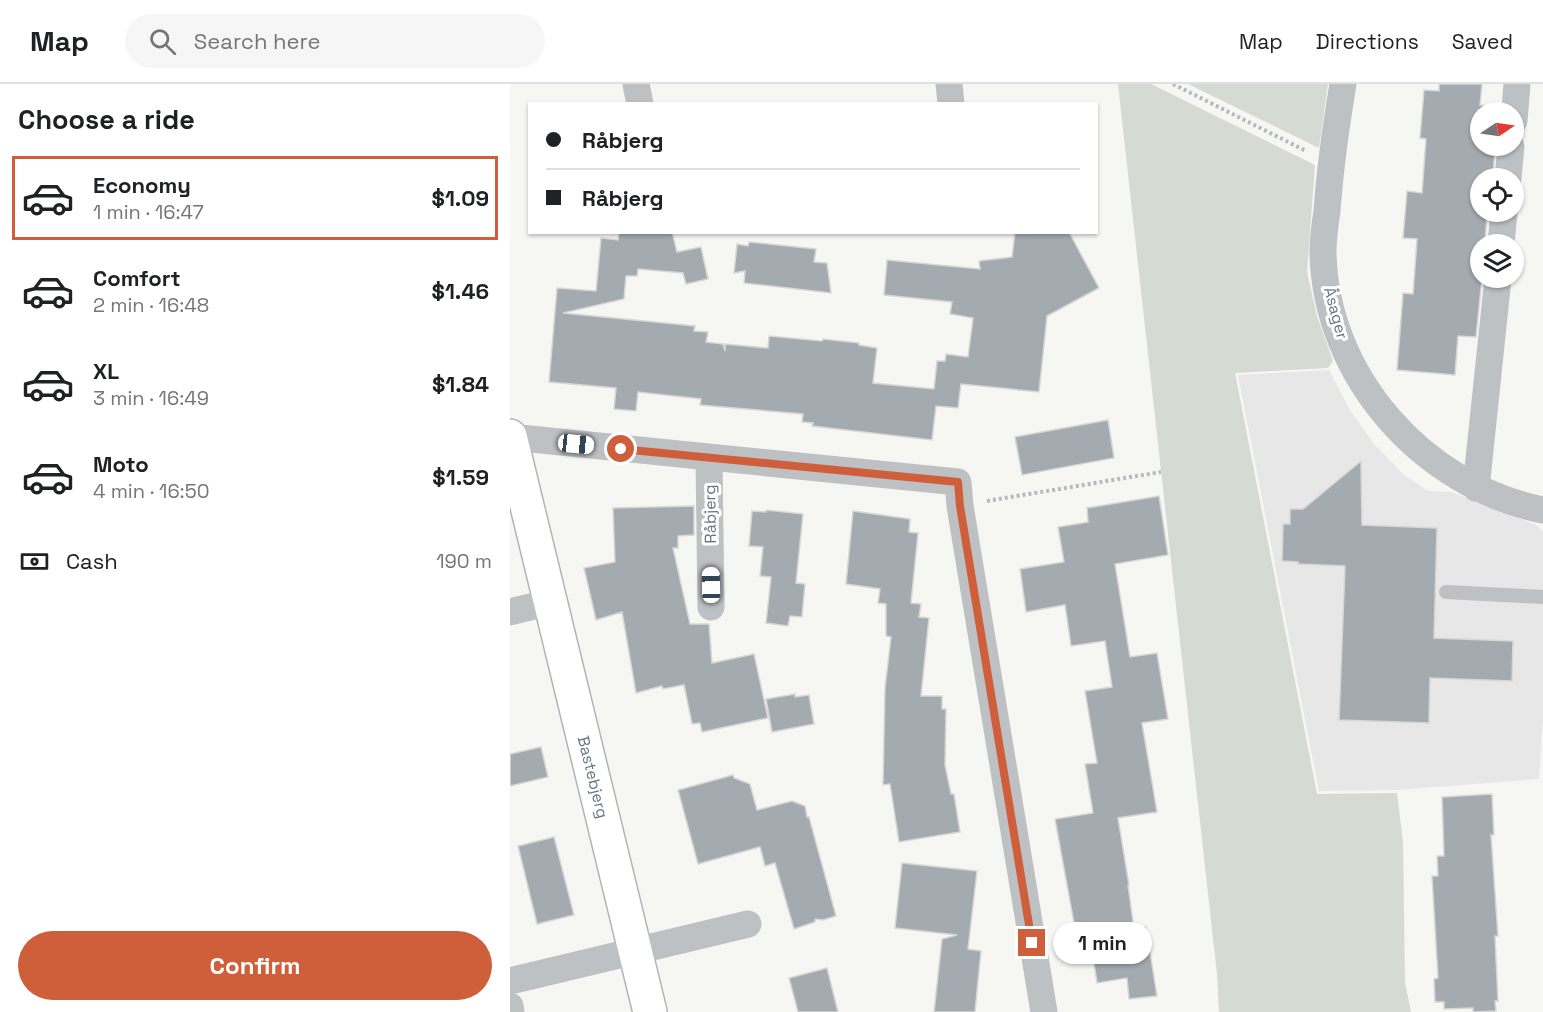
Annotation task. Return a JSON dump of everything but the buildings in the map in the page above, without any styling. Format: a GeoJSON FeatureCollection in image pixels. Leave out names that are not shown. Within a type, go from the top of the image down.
{"type":"FeatureCollection","features":[{"type":"Feature","properties":{"kind":"street"},"geometry":{"type":"LineString","coordinates":[[636,84],[640,102]]}},
{"type":"Feature","properties":{"kind":"street"},"geometry":{"type":"LineString","coordinates":[[949,84],[951,102]]}},
{"type":"Feature","properties":{"kind":"street","name":"Åsager"},"geometry":{"type":"LineString","coordinates":[[1342,84],[1330,164],[1323,252],[1328,294],[1339,334],[1357,373],[1379,408],[1407,440],[1440,466],[1476,488],[1521,505],[1543,510]]}},
{"type":"Feature","properties":{"kind":"street"},"geometry":{"type":"LineString","coordinates":[[1516,102],[1517,84]]}},
{"type":"Feature","properties":{"kind":"street"},"geometry":{"type":"LineString","coordinates":[[1476,488],[1497,288]]}},
{"type":"Feature","properties":{"kind":"street"},"geometry":{"type":"LineString","coordinates":[[510,437],[958,482],[960,506],[1044,1012]]}},
{"type":"Feature","properties":{"kind":"street","name":"Bastebjerg"},"geometry":{"type":"LineString","coordinates":[[510,437],[650,1012]]}},
{"type":"Feature","properties":{"kind":"street","name":"Råbjerg"},"geometry":{"type":"LineString","coordinates":[[709,458],[711,607]]}},
{"type":"Feature","properties":{"kind":"street"},"geometry":{"type":"LineString","coordinates":[[510,612],[551,602]]}},
{"type":"Feature","properties":{"kind":"street"},"geometry":{"type":"LineString","coordinates":[[510,981],[748,924]]}},
{"type":"Feature","properties":{"kind":"street"},"geometry":{"type":"LineString","coordinates":[[510,1006],[512,1012]]}},
{"type":"Feature","properties":{"kind":"lane"},"geometry":{"type":"LineString","coordinates":[[1446,592],[1543,597]]}},
{"type":"Feature","properties":{"kind":"path"},"geometry":{"type":"LineString","coordinates":[[1173,84],[1330,164]]}},
{"type":"Feature","properties":{"kind":"path"},"geometry":{"type":"LineString","coordinates":[[960,506],[1161,472]]}},
{"type":"Feature","properties":{"kind":"shaded area"},"geometry":{"type":"Polygon","coordinates":[[[1118,84],[1151,84],[1315,165],[1307,272],[1317,316],[1333,361],[1328,368],[1235,373],[1317,794],[1397,793],[1403,842],[1405,983],[1411,1012],[1219,1012],[1217,974],[1118,84]]]}},
{"type":"Feature","properties":{"kind":"shaded area"},"geometry":{"type":"Polygon","coordinates":[[[1188,84],[1328,84],[1319,148],[1188,84]]]}},
{"type":"Feature","properties":{"kind":"shaded area"},"geometry":{"type":"Polygon","coordinates":[[[1329,370],[1350,410],[1373,443],[1403,474],[1428,491],[1452,492],[1536,525],[1543,531],[1543,717],[1539,779],[1396,790],[1319,791],[1238,375],[1329,370]]]}},
{"type":"Feature","properties":{"kind":"route"},"geometry":{"type":"LineString","coordinates":[[621,449],[958,482],[960,506],[1032,943]]}}]}
